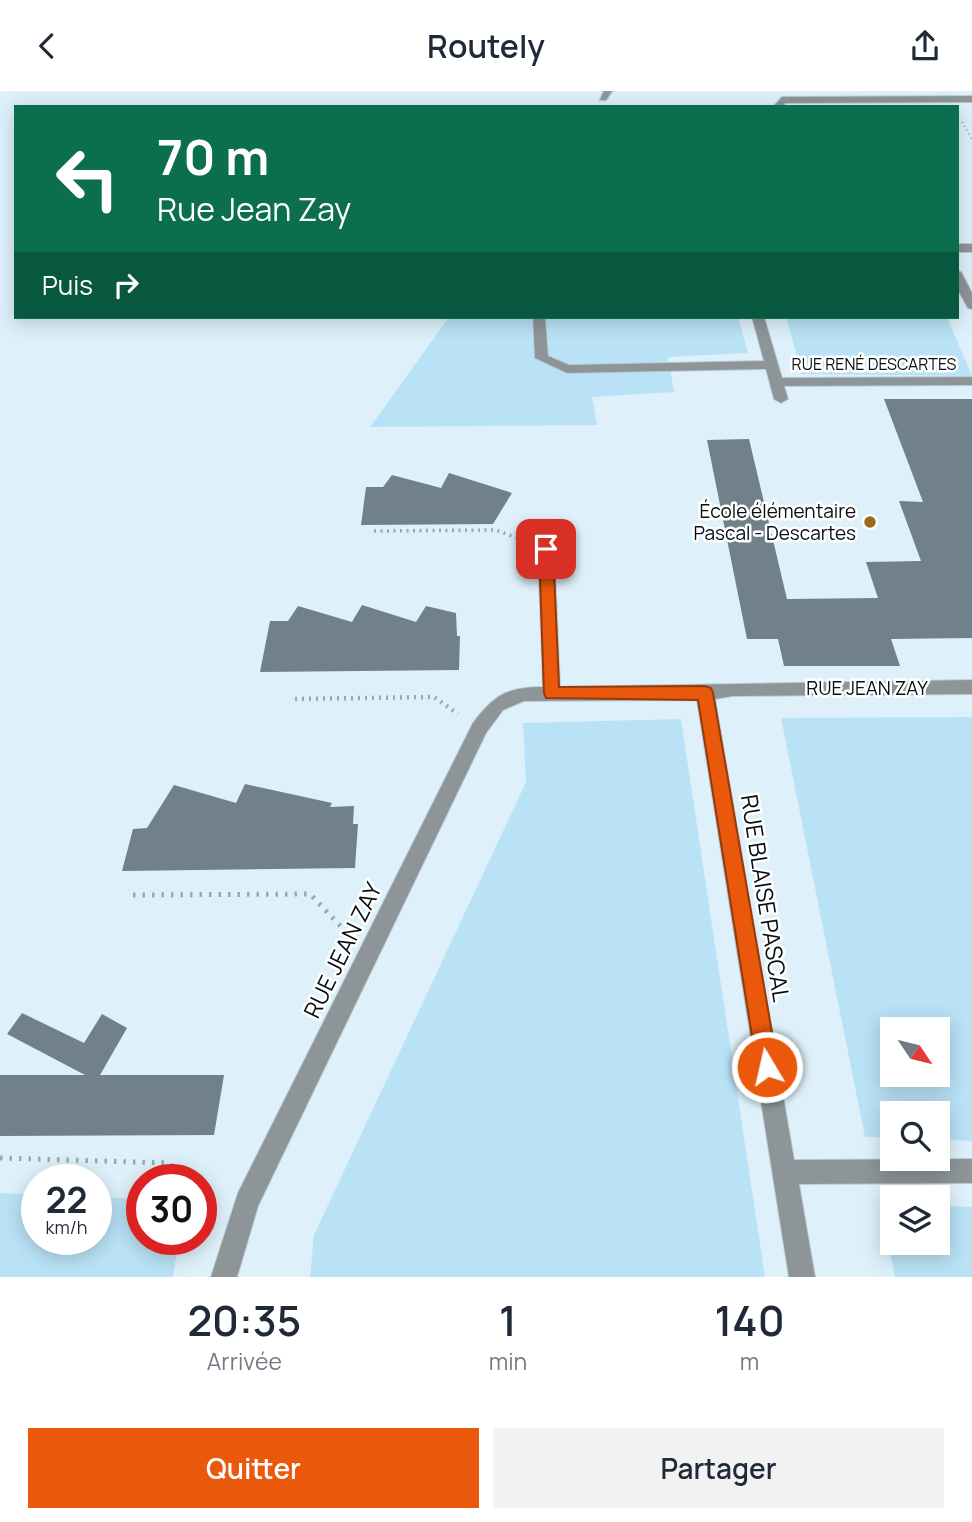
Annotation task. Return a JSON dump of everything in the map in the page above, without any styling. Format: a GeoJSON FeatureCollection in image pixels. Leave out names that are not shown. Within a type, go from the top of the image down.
{"type":"FeatureCollection","features":[{"type":"Feature","properties":{"kind":"street"},"geometry":{"type":"LineString","coordinates":[[780,103],[868,99],[972,99]]}},
{"type":"Feature","properties":{"kind":"street"},"geometry":{"type":"LineString","coordinates":[[959,279],[972,305]]}},
{"type":"Feature","properties":{"kind":"street"},"geometry":{"type":"LineString","coordinates":[[539,319],[542,358],[567,369],[771,365]]}},
{"type":"Feature","properties":{"kind":"street","name":"RUE RENÉ DESCARTES"},"geometry":{"type":"LineString","coordinates":[[759,319],[782,399]]}},
{"type":"Feature","properties":{"kind":"street","name":"RUE RENÉ DESCARTES"},"geometry":{"type":"LineString","coordinates":[[776,382],[972,381]]}},
{"type":"Feature","properties":{"kind":"street"},"geometry":{"type":"LineString","coordinates":[[546,549],[552,693]]}},
{"type":"Feature","properties":{"kind":"street","name":"RUE JEAN ZAY"},"geometry":{"type":"LineString","coordinates":[[224,1277],[247,1202],[479,728],[497,705],[508,698],[523,694],[972,687]]}},
{"type":"Feature","properties":{"kind":"street","name":"RUE BLAISE PASCAL"},"geometry":{"type":"LineString","coordinates":[[705,693],[802,1277]]}},
{"type":"Feature","properties":{"kind":"street"},"geometry":{"type":"LineString","coordinates":[[785,1172],[972,1171]]}},
{"type":"Feature","properties":{"kind":"path"},"geometry":{"type":"LineString","coordinates":[[962,122],[972,138]]}},
{"type":"Feature","properties":{"kind":"path"},"geometry":{"type":"LineString","coordinates":[[374,531],[496,530],[546,549]]}},
{"type":"Feature","properties":{"kind":"path"},"geometry":{"type":"LineString","coordinates":[[295,699],[433,697],[479,728]]}},
{"type":"Feature","properties":{"kind":"path"},"geometry":{"type":"LineString","coordinates":[[133,895],[310,894],[367,955]]}},
{"type":"Feature","properties":{"kind":"path"},"geometry":{"type":"LineString","coordinates":[[0,1158],[170,1164]]}},
{"type":"Feature","properties":{"kind":"shaded area"},"geometry":{"type":"Polygon","coordinates":[[[448,319],[739,319],[748,353],[668,357],[674,392],[592,397],[597,425],[370,427],[448,319]]]}},
{"type":"Feature","properties":{"kind":"shaded area"},"geometry":{"type":"Polygon","coordinates":[[[787,319],[948,319],[972,376],[802,374],[787,319]]]}},
{"type":"Feature","properties":{"kind":"shaded area"},"geometry":{"type":"Polygon","coordinates":[[[972,717],[972,1141],[950,1140],[950,1101],[880,1101],[880,1138],[865,1137],[781,718],[972,717]]]}},
{"type":"Feature","properties":{"kind":"shaded area"},"geometry":{"type":"Polygon","coordinates":[[[681,719],[765,1277],[310,1277],[314,1235],[526,782],[523,723],[681,719]]]}},
{"type":"Feature","properties":{"kind":"shaded area"},"geometry":{"type":"Polygon","coordinates":[[[0,1193],[21,1194],[21,1255],[112,1255],[112,1198],[126,1198],[126,1255],[176,1255],[173,1277],[0,1277],[0,1193]]]}},
{"type":"Feature","properties":{"kind":"shaded area"},"geometry":{"type":"Polygon","coordinates":[[[950,1206],[972,1207],[972,1277],[895,1277],[890,1255],[950,1255],[950,1206]]]}},
{"type":"Feature","properties":{"kind":"building"},"geometry":{"type":"Polygon","coordinates":[[[884,399],[972,399],[972,638],[891,639],[900,666],[784,666],[778,639],[747,639],[707,440],[749,439],[787,599],[878,598],[866,562],[921,561],[899,501],[923,502],[884,399]]]}},
{"type":"Feature","properties":{"kind":"building"},"geometry":{"type":"Polygon","coordinates":[[[449,473],[512,493],[493,524],[361,525],[366,487],[383,487],[392,475],[441,488],[449,473]]]}},
{"type":"Feature","properties":{"kind":"building"},"geometry":{"type":"Polygon","coordinates":[[[362,605],[416,622],[426,606],[456,613],[457,636],[460,636],[459,670],[260,672],[270,621],[288,621],[298,606],[352,622],[362,605]]]}},
{"type":"Feature","properties":{"kind":"building"},"geometry":{"type":"Polygon","coordinates":[[[245,784],[332,803],[330,807],[354,806],[353,824],[358,824],[355,868],[122,871],[133,829],[147,828],[174,785],[236,803],[245,784]]]}},
{"type":"Feature","properties":{"kind":"building"},"geometry":{"type":"Polygon","coordinates":[[[22,1013],[84,1043],[102,1014],[127,1028],[100,1075],[224,1075],[214,1135],[0,1136],[0,1075],[85,1075],[7,1034],[22,1013]]]}},
{"type":"Feature","properties":{"kind":"place","name":"École élémentaire Pascal - Descartes"},"geometry":{"type":"Point","coordinates":[870,522]}},
{"type":"Feature","properties":{"kind":"route"},"geometry":{"type":"LineString","coordinates":[[546,549],[552,693],[705,693],[767,1067]]}}]}
